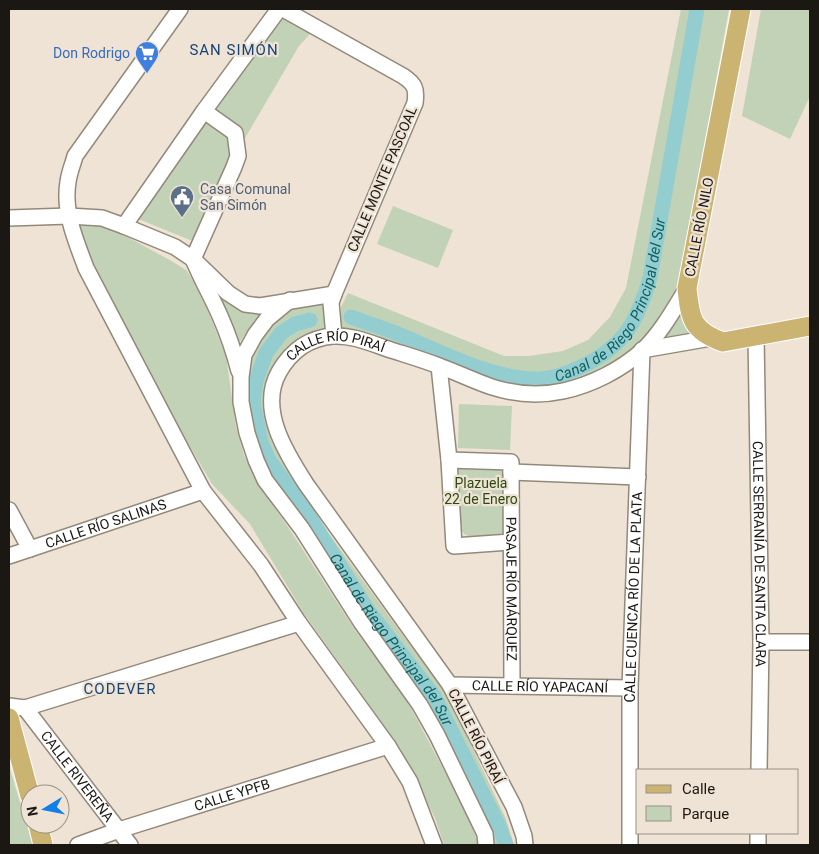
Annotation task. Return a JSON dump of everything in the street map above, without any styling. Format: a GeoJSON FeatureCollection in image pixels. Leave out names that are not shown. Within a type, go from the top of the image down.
{"type":"FeatureCollection","features":[{"type":"Feature","properties":{"kind":"main road","name":"CALLE RÍO NILO"},"geometry":{"type":"LineString","coordinates":[[711,338],[698,329],[690,315],[687,288],[742,9]]}},
{"type":"Feature","properties":{"kind":"main road"},"geometry":{"type":"LineString","coordinates":[[711,338],[723,342],[810,326]]}},
{"type":"Feature","properties":{"kind":"main road"},"geometry":{"type":"LineString","coordinates":[[17,713],[28,784]]}},
{"type":"Feature","properties":{"kind":"street"},"geometry":{"type":"LineString","coordinates":[[180,9],[75,156],[68,183],[69,216],[74,236],[86,268],[203,491],[261,565],[299,623],[388,746],[410,782],[434,845]]}},
{"type":"Feature","properties":{"kind":"street"},"geometry":{"type":"LineString","coordinates":[[124,226],[204,111],[281,9]]}},
{"type":"Feature","properties":{"kind":"street","name":"CALLE MONTE PASCOAL"},"geometry":{"type":"LineString","coordinates":[[281,9],[403,76],[412,82],[416,91],[415,103],[333,298]]}},
{"type":"Feature","properties":{"kind":"street"},"geometry":{"type":"LineString","coordinates":[[204,111],[235,133],[238,156],[193,259],[223,323],[241,377]]}},
{"type":"Feature","properties":{"kind":"street"},"geometry":{"type":"LineString","coordinates":[[9,218],[69,216],[102,218],[124,226],[175,248],[193,259],[228,293],[245,304],[260,306],[290,300],[333,298],[334,336]]}},
{"type":"Feature","properties":{"kind":"street","name":"CALLE RÍO PIRAÍ"},"geometry":{"type":"LineString","coordinates":[[525,845],[524,836],[514,808],[450,685],[306,484],[288,455],[276,429],[272,411],[276,377],[286,359],[299,347],[314,340],[334,336],[361,340],[439,366],[492,387],[520,393],[544,394],[562,391],[586,384],[613,371],[642,350],[664,324],[687,288]]}},
{"type":"Feature","properties":{"kind":"street"},"geometry":{"type":"LineString","coordinates":[[290,300],[267,318],[254,334],[244,355],[241,377],[241,402],[247,434],[256,460],[266,480],[302,529],[361,622],[420,705],[437,735],[485,834],[486,845]]}},
{"type":"Feature","properties":{"kind":"street","name":"CALLE SERRANÍA DE SANTA CLARA"},"geometry":{"type":"LineString","coordinates":[[756,336],[761,642],[759,769]]}},
{"type":"Feature","properties":{"kind":"street"},"geometry":{"type":"LineString","coordinates":[[642,350],[711,338]]}},
{"type":"Feature","properties":{"kind":"street","name":"CALLE CUENCA RÍO DE LA PLATA"},"geometry":{"type":"LineString","coordinates":[[630,845],[630,688],[642,350]]}},
{"type":"Feature","properties":{"kind":"street"},"geometry":{"type":"LineString","coordinates":[[439,366],[449,460],[454,546],[511,542]]}},
{"type":"Feature","properties":{"kind":"street"},"geometry":{"type":"LineString","coordinates":[[449,460],[638,477]]}},
{"type":"Feature","properties":{"kind":"street","name":"PASAJE RÍO MÁRQUEZ"},"geometry":{"type":"LineString","coordinates":[[511,467],[512,686]]}},
{"type":"Feature","properties":{"kind":"street","name":"CALLE RÍO SALINAS"},"geometry":{"type":"LineString","coordinates":[[9,556],[203,491]]}},
{"type":"Feature","properties":{"kind":"street"},"geometry":{"type":"LineString","coordinates":[[9,510],[30,549]]}},
{"type":"Feature","properties":{"kind":"street"},"geometry":{"type":"LineString","coordinates":[[9,706],[17,713],[299,623]]}},
{"type":"Feature","properties":{"kind":"street"},"geometry":{"type":"LineString","coordinates":[[761,642],[810,642]]}},
{"type":"Feature","properties":{"kind":"street","name":"CALLE RÍO YAPACANÍ"},"geometry":{"type":"LineString","coordinates":[[450,685],[630,688]]}},
{"type":"Feature","properties":{"kind":"street","name":"CALLE RIVEREÑA"},"geometry":{"type":"LineString","coordinates":[[17,713],[130,845]]}},
{"type":"Feature","properties":{"kind":"street","name":"CALLE YPFB"},"geometry":{"type":"LineString","coordinates":[[78,845],[119,830],[388,746]]}},
{"type":"Feature","properties":{"kind":"green space"},"geometry":{"type":"Polygon","coordinates":[[[681,9],[729,9],[680,277],[673,301],[661,320],[635,352],[584,380],[542,389],[492,380],[359,330],[341,328],[341,307],[348,293],[504,356],[529,356],[563,351],[588,340],[610,317],[626,288],[681,9]]]}},
{"type":"Feature","properties":{"kind":"green space"},"geometry":{"type":"Polygon","coordinates":[[[761,9],[810,9],[810,96],[790,139],[742,116],[761,9]]]}},
{"type":"Feature","properties":{"kind":"green space"},"geometry":{"type":"Polygon","coordinates":[[[278,15],[310,34],[299,46],[231,162],[195,242],[136,218],[278,15]]]}},
{"type":"Feature","properties":{"kind":"green space"},"geometry":{"type":"Polygon","coordinates":[[[393,206],[453,230],[438,268],[377,244],[393,206]]]}},
{"type":"Feature","properties":{"kind":"green space"},"geometry":{"type":"Polygon","coordinates":[[[79,225],[101,226],[118,232],[186,270],[194,282],[226,356],[236,427],[244,455],[257,482],[355,630],[412,710],[467,814],[479,845],[444,845],[435,818],[400,748],[303,612],[250,524],[212,484],[171,414],[93,266],[79,225]]]}},
{"type":"Feature","properties":{"kind":"green space"},"geometry":{"type":"Polygon","coordinates":[[[214,291],[238,307],[266,312],[249,328],[239,343],[214,291]]]}},
{"type":"Feature","properties":{"kind":"green space"},"geometry":{"type":"Polygon","coordinates":[[[326,304],[326,333],[295,343],[265,411],[272,442],[327,531],[446,692],[506,819],[514,845],[493,845],[494,840],[483,815],[269,478],[248,421],[247,372],[255,349],[273,323],[283,313],[292,308],[326,304]]]}},
{"type":"Feature","properties":{"kind":"green space"},"geometry":{"type":"Polygon","coordinates":[[[680,309],[686,324],[697,336],[657,341],[680,309]]]}},
{"type":"Feature","properties":{"kind":"green space"},"geometry":{"type":"Polygon","coordinates":[[[459,404],[512,406],[510,450],[458,448],[459,404]]]}},
{"type":"Feature","properties":{"kind":"green space","name":"Plazuela 22 de Enero"},"geometry":{"type":"Polygon","coordinates":[[[458,466],[505,468],[504,533],[473,537],[463,532],[460,524],[456,469],[458,466]]]}},
{"type":"Feature","properties":{"kind":"green space"},"geometry":{"type":"Polygon","coordinates":[[[9,766],[20,802],[20,834],[30,834],[33,845],[9,845],[9,766]]]}},
{"type":"Feature","properties":{"kind":"waterway","name":"Canal de Riego Principal del Sur"},"geometry":{"type":"LineString","coordinates":[[351,317],[398,334],[482,369],[517,377],[541,379],[560,375],[585,365],[611,349],[635,319],[650,278],[697,9]]}},
{"type":"Feature","properties":{"kind":"waterway","name":"Canal de Riego Principal del Sur"},"geometry":{"type":"LineString","coordinates":[[310,320],[295,324],[281,333],[266,353],[256,381],[253,402],[261,442],[269,460],[307,513],[367,609],[434,696],[498,824],[506,845]]}},
{"type":"Feature","properties":{"kind":"place","name":"Don Rodrigo"},"geometry":{"type":"Point","coordinates":[147,74]}},
{"type":"Feature","properties":{"kind":"place","name":"Casa Comunal San Simón"},"geometry":{"type":"Point","coordinates":[182,218]}},
{"type":"Feature","properties":{"kind":"district","name":"SAN SIMÓN"},"geometry":{"type":"Point","coordinates":[234,50]}},
{"type":"Feature","properties":{"kind":"district","name":"CODEVER"},"geometry":{"type":"Point","coordinates":[120,689]}}]}
